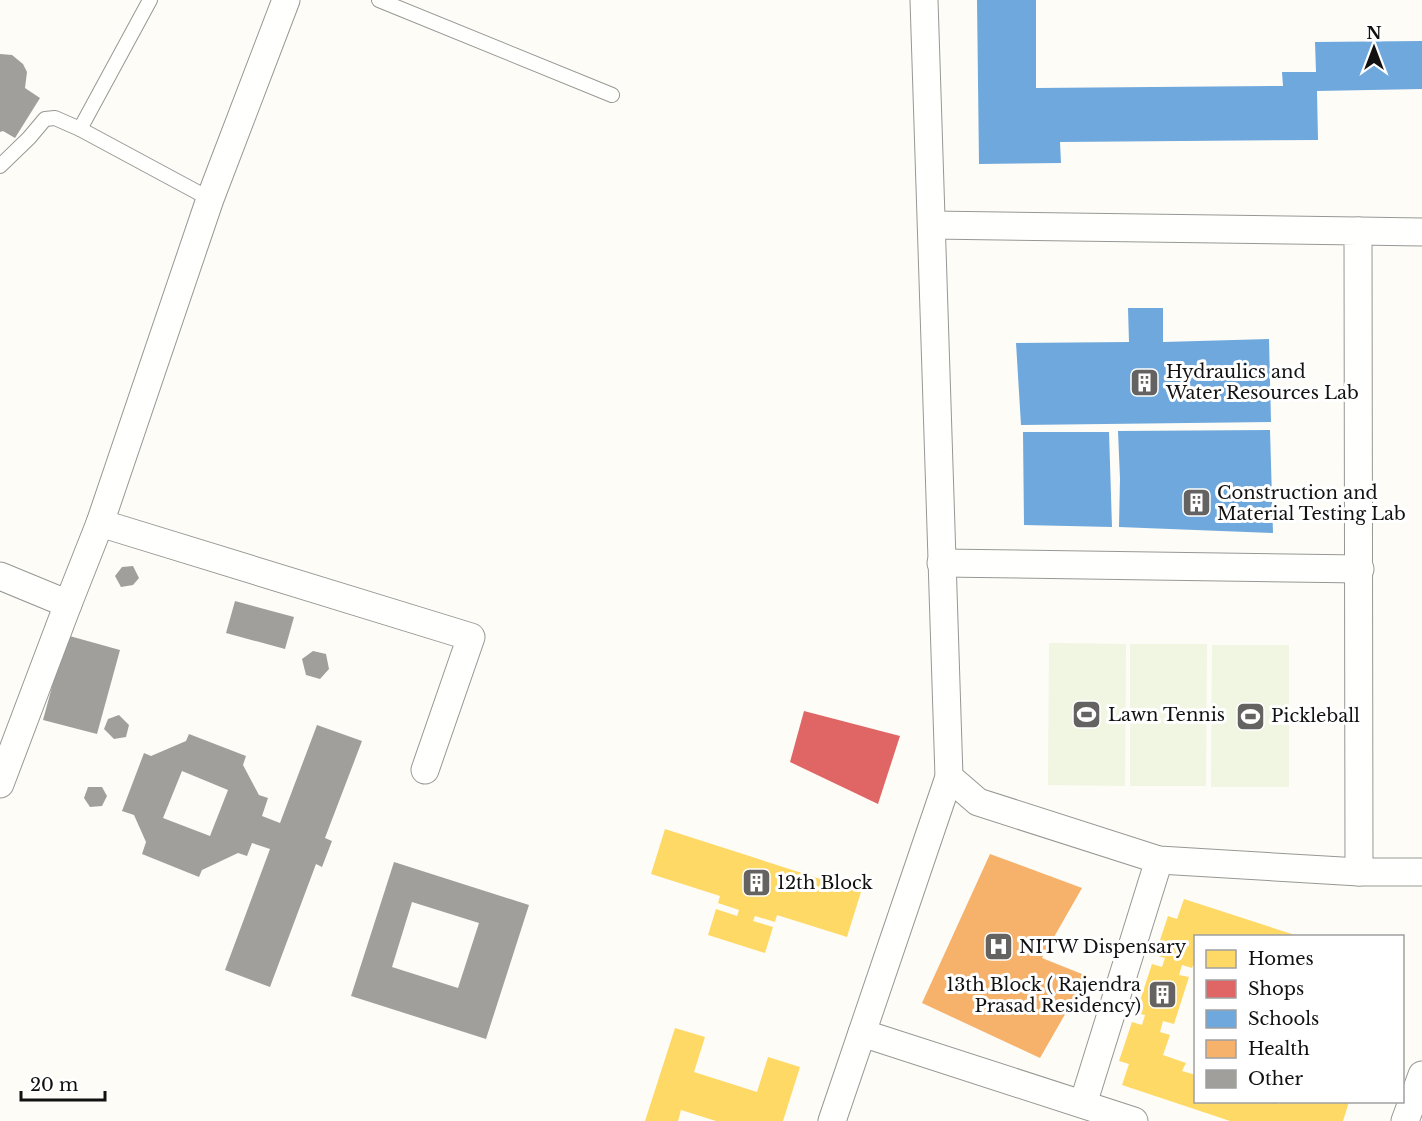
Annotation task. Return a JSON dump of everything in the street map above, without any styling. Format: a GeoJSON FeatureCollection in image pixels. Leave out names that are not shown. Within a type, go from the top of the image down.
{"type":"FeatureCollection","features":[{"type":"Feature","properties":{"kind":"street"},"geometry":{"type":"LineString","coordinates":[[0,784],[100,523],[210,199],[286,0]]}},
{"type":"Feature","properties":{"kind":"street"},"geometry":{"type":"LineString","coordinates":[[832,1121],[950,777],[924,0]]}},
{"type":"Feature","properties":{"kind":"street"},"geometry":{"type":"LineString","coordinates":[[932,225],[1422,232]]}},
{"type":"Feature","properties":{"kind":"street"},"geometry":{"type":"LineString","coordinates":[[1358,231],[1359,872]]}},
{"type":"Feature","properties":{"kind":"street"},"geometry":{"type":"LineString","coordinates":[[100,523],[471,637],[425,770]]}},
{"type":"Feature","properties":{"kind":"street"},"geometry":{"type":"LineString","coordinates":[[942,563],[1360,569]]}},
{"type":"Feature","properties":{"kind":"street"},"geometry":{"type":"LineString","coordinates":[[0,576],[68,604]]}},
{"type":"Feature","properties":{"kind":"street"},"geometry":{"type":"LineString","coordinates":[[950,777],[978,802],[1158,860],[1359,872],[1422,872]]}},
{"type":"Feature","properties":{"kind":"street"},"geometry":{"type":"LineString","coordinates":[[1083,1104],[1158,860]]}},
{"type":"Feature","properties":{"kind":"street"},"geometry":{"type":"LineString","coordinates":[[862,1033],[1134,1121]]}},
{"type":"Feature","properties":{"kind":"street"},"geometry":{"type":"LineString","coordinates":[[1405,1121],[1422,1075]]}},
{"type":"Feature","properties":{"kind":"lane"},"geometry":{"type":"LineString","coordinates":[[80,129],[150,0]]}},
{"type":"Feature","properties":{"kind":"lane"},"geometry":{"type":"LineString","coordinates":[[380,0],[612,95]]}},
{"type":"Feature","properties":{"kind":"lane"},"geometry":{"type":"LineString","coordinates":[[0,166],[45,119],[55,118],[80,129],[210,199]]}},
{"type":"Feature","properties":{"kind":"green space","name":"Lawn Tennis"},"geometry":{"type":"Polygon","coordinates":[[[1049,643],[1126,644],[1125,786],[1048,785],[1049,643]]]}},
{"type":"Feature","properties":{"kind":"green space","name":"Lawn Tennis"},"geometry":{"type":"Polygon","coordinates":[[[1130,644],[1207,644],[1206,786],[1130,786],[1130,644]]]}},
{"type":"Feature","properties":{"kind":"green space","name":"Pickleball"},"geometry":{"type":"Polygon","coordinates":[[[1212,645],[1289,645],[1289,787],[1211,787],[1212,645]]]}},
{"type":"Feature","properties":{"kind":"building: Homes","name":"12th Block"},"geometry":{"type":"Polygon","coordinates":[[[665,829],[861,892],[847,937],[777,915],[775,922],[755,916],[753,921],[773,927],[765,953],[708,935],[716,909],[737,916],[739,910],[718,903],[720,896],[651,874],[665,829]]]}},
{"type":"Feature","properties":{"kind":"building: Homes","name":"13th Block ( Rajendra Prasad Residency)"},"geometry":{"type":"Polygon","coordinates":[[[1184,899],[1295,935],[1194,935],[1194,963],[1192,968],[1182,965],[1179,975],[1189,977],[1174,1024],[1163,1021],[1160,1032],[1170,1035],[1163,1055],[1186,1063],[1182,1071],[1194,1074],[1194,1103],[1349,1103],[1343,1121],[1230,1121],[1122,1085],[1129,1064],[1119,1061],[1132,1022],[1142,1025],[1145,1015],[1136,1013],[1152,964],[1162,967],[1165,958],[1155,955],[1168,916],[1177,919],[1184,899]]]}},
{"type":"Feature","properties":{"kind":"building: Homes"},"geometry":{"type":"Polygon","coordinates":[[[675,1028],[705,1037],[694,1072],[757,1092],[768,1057],[800,1067],[783,1121],[716,1121],[681,1110],[678,1121],[645,1121],[675,1028]]]}},
{"type":"Feature","properties":{"kind":"building: Shops"},"geometry":{"type":"Polygon","coordinates":[[[804,711],[900,736],[878,804],[790,762],[804,711]]]}},
{"type":"Feature","properties":{"kind":"building: Schools"},"geometry":{"type":"Polygon","coordinates":[[[977,0],[1036,0],[1036,88],[1283,86],[1282,72],[1316,72],[1315,42],[1422,41],[1422,89],[1317,91],[1318,140],[1060,142],[1061,163],[979,164],[977,0]]]}},
{"type":"Feature","properties":{"kind":"building: Schools","name":"Hydraulics and Water Resources Lab"},"geometry":{"type":"Polygon","coordinates":[[[1128,308],[1163,308],[1163,342],[1269,339],[1271,422],[1021,425],[1016,343],[1129,342],[1128,308]]]}},
{"type":"Feature","properties":{"kind":"building: Schools","name":"Construction and Material Testing Lab"},"geometry":{"type":"Polygon","coordinates":[[[1270,430],[1273,533],[1119,527],[1118,431],[1270,430]]]}},
{"type":"Feature","properties":{"kind":"building: Schools"},"geometry":{"type":"Polygon","coordinates":[[[1023,432],[1109,432],[1112,527],[1024,525],[1023,432]]]}},
{"type":"Feature","properties":{"kind":"building: Health","name":"NITW Dispensary"},"geometry":{"type":"Polygon","coordinates":[[[990,854],[1082,888],[1042,958],[1087,976],[1040,1058],[922,1003],[990,854]]]}},
{"type":"Feature","properties":{"kind":"building: Other"},"geometry":{"type":"Polygon","coordinates":[[[0,54],[12,55],[23,64],[27,72],[25,88],[40,98],[15,138],[3,131],[0,132],[0,54]]]}},
{"type":"Feature","properties":{"kind":"building: Other"},"geometry":{"type":"Polygon","coordinates":[[[133,566],[139,578],[133,585],[121,587],[115,576],[122,567],[133,566]]]}},
{"type":"Feature","properties":{"kind":"building: Other"},"geometry":{"type":"Polygon","coordinates":[[[235,601],[294,617],[285,649],[226,633],[235,601]]]}},
{"type":"Feature","properties":{"kind":"building: Other"},"geometry":{"type":"Polygon","coordinates":[[[66,635],[120,650],[97,734],[43,720],[66,635]]]}},
{"type":"Feature","properties":{"kind":"building: Other"},"geometry":{"type":"Polygon","coordinates":[[[313,651],[326,654],[329,669],[320,679],[306,675],[302,659],[313,651]]]}},
{"type":"Feature","properties":{"kind":"building: Other"},"geometry":{"type":"Polygon","coordinates":[[[119,715],[129,725],[126,737],[114,739],[104,729],[108,719],[119,715]]]}},
{"type":"Feature","properties":{"kind":"building: Other"},"geometry":{"type":"Polygon","coordinates":[[[317,725],[362,741],[325,838],[332,841],[322,867],[316,864],[270,987],[225,970],[270,849],[252,843],[247,856],[238,853],[202,870],[199,877],[142,854],[146,842],[134,815],[122,811],[144,753],[151,756],[186,741],[189,734],[246,756],[243,765],[259,795],[268,798],[262,816],[280,823],[317,725]],[[182,771],[163,818],[210,836],[228,790],[182,771]]]}},
{"type":"Feature","properties":{"kind":"building: Other"},"geometry":{"type":"Polygon","coordinates":[[[88,787],[102,787],[107,796],[102,806],[90,807],[84,798],[88,787]]]}},
{"type":"Feature","properties":{"kind":"building: Other"},"geometry":{"type":"Polygon","coordinates":[[[394,862],[529,905],[486,1039],[351,996],[394,862]],[[412,902],[392,967],[458,988],[479,923],[412,902]]]}},
{"type":"Feature","properties":{"kind":"place","name":"Hydraulics and Water Resources Lab"},"geometry":{"type":"Point","coordinates":[1145,382]}},
{"type":"Feature","properties":{"kind":"place","name":"Construction and Material Testing Lab"},"geometry":{"type":"Point","coordinates":[1196,503]}},
{"type":"Feature","properties":{"kind":"place","name":"Lawn Tennis"},"geometry":{"type":"Point","coordinates":[1087,715]}},
{"type":"Feature","properties":{"kind":"place","name":"Pickleball"},"geometry":{"type":"Point","coordinates":[1250,716]}},
{"type":"Feature","properties":{"kind":"place","name":"12th Block"},"geometry":{"type":"Point","coordinates":[756,883]}},
{"type":"Feature","properties":{"kind":"place","name":"NITW Dispensary"},"geometry":{"type":"Point","coordinates":[998,947]}},
{"type":"Feature","properties":{"kind":"place","name":"13th Block ( Rajendra Prasad Residency)"},"geometry":{"type":"Point","coordinates":[1162,995]}}]}
